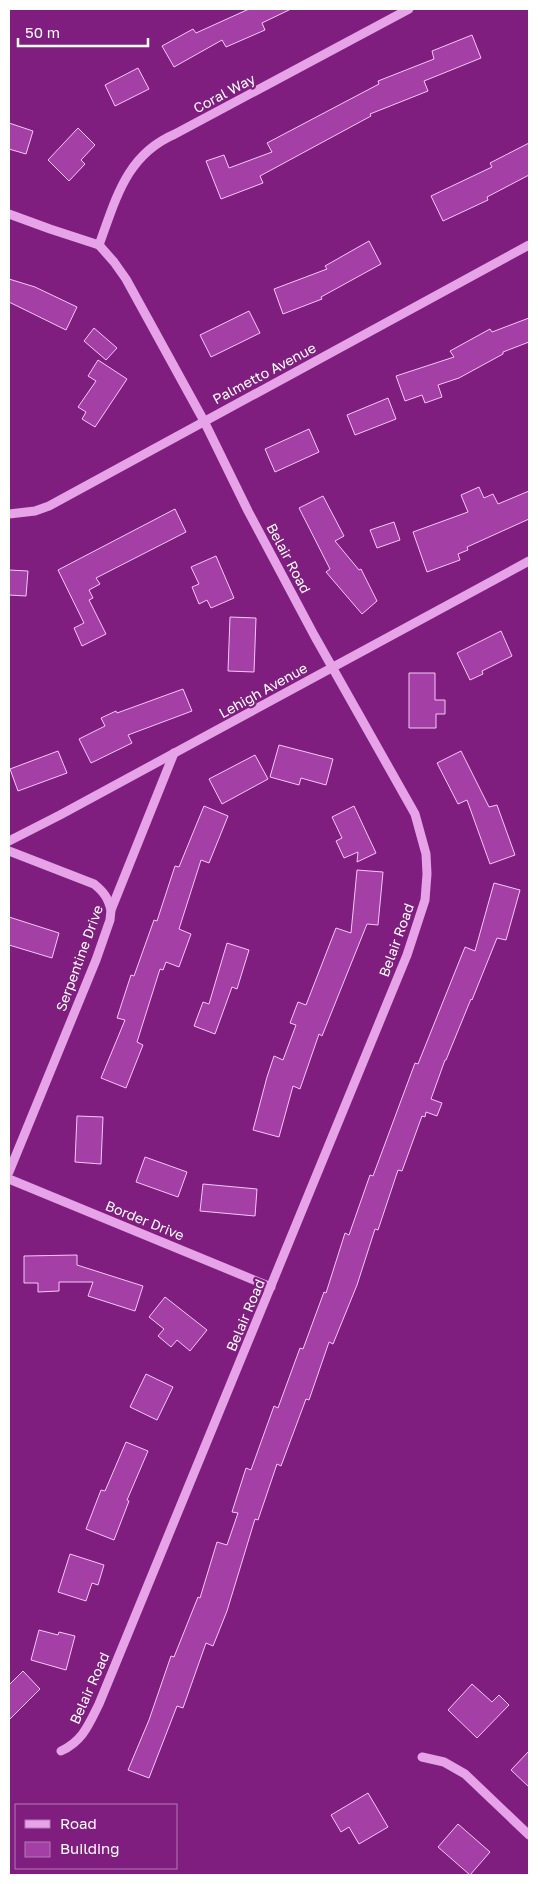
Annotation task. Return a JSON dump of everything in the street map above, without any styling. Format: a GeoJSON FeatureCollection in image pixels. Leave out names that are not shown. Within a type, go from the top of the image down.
{"type":"FeatureCollection","features":[{"type":"Feature","properties":{"kind":"street","name":"Coral Way"},"geometry":{"type":"LineString","coordinates":[[99,244],[130,170],[160,140],[183,130],[409,9]]}},
{"type":"Feature","properties":{"kind":"street"},"geometry":{"type":"LineString","coordinates":[[9,214],[50,230],[99,244]]}},
{"type":"Feature","properties":{"kind":"street","name":"Belair Road"},"geometry":{"type":"LineString","coordinates":[[61,1751],[77,1741],[84,1733],[99,1704],[407,954],[425,900],[427,874],[426,854],[415,814],[332,667],[248,511],[204,421],[126,279],[99,244]]}},
{"type":"Feature","properties":{"kind":"street","name":"Palmetto Avenue"},"geometry":{"type":"LineString","coordinates":[[9,514],[35,511],[49,506],[529,245]]}},
{"type":"Feature","properties":{"kind":"street","name":"Lehigh Avenue"},"geometry":{"type":"LineString","coordinates":[[9,841],[60,816],[529,561]]}},
{"type":"Feature","properties":{"kind":"street","name":"Serpentine Drive"},"geometry":{"type":"LineString","coordinates":[[9,1172],[96,960],[110,920],[111,910],[174,753]]}},
{"type":"Feature","properties":{"kind":"street"},"geometry":{"type":"LineString","coordinates":[[9,851],[94,884],[105,895],[111,910]]}},
{"type":"Feature","properties":{"kind":"street","name":"Border Drive"},"geometry":{"type":"LineString","coordinates":[[9,1178],[271,1287]]}},
{"type":"Feature","properties":{"kind":"street"},"geometry":{"type":"LineString","coordinates":[[422,1757],[444,1762],[465,1774],[529,1836]]}},
{"type":"Feature","properties":{"kind":"building"},"geometry":{"type":"Polygon","coordinates":[[[249,9],[291,9],[262,23],[265,30],[226,47],[222,40],[174,67],[162,46],[193,29],[196,33],[249,9]]]}},
{"type":"Feature","properties":{"kind":"building"},"geometry":{"type":"Polygon","coordinates":[[[472,35],[481,58],[424,81],[428,91],[370,114],[371,116],[260,176],[263,183],[221,199],[206,161],[224,155],[229,168],[272,152],[267,143],[379,84],[378,81],[434,59],[432,51],[472,35]]]}},
{"type":"Feature","properties":{"kind":"building"},"geometry":{"type":"Polygon","coordinates":[[[138,68],[149,89],[115,106],[105,85],[138,68]]]}},
{"type":"Feature","properties":{"kind":"building"},"geometry":{"type":"Polygon","coordinates":[[[9,123],[33,131],[26,154],[9,149],[9,123]]]}},
{"type":"Feature","properties":{"kind":"building"},"geometry":{"type":"Polygon","coordinates":[[[78,128],[95,145],[81,160],[85,164],[69,181],[48,160],[78,128]]]}},
{"type":"Feature","properties":{"kind":"building"},"geometry":{"type":"Polygon","coordinates":[[[529,143],[529,175],[487,197],[488,200],[443,221],[431,196],[492,167],[490,163],[529,143]]]}},
{"type":"Feature","properties":{"kind":"building"},"geometry":{"type":"Polygon","coordinates":[[[369,241],[381,264],[321,297],[322,299],[283,314],[274,289],[327,269],[325,266],[369,241]]]}},
{"type":"Feature","properties":{"kind":"building"},"geometry":{"type":"Polygon","coordinates":[[[9,279],[35,287],[77,307],[66,330],[9,302],[9,279]]]}},
{"type":"Feature","properties":{"kind":"building"},"geometry":{"type":"Polygon","coordinates":[[[249,311],[260,333],[211,357],[200,335],[249,311]]]}},
{"type":"Feature","properties":{"kind":"building"},"geometry":{"type":"Polygon","coordinates":[[[529,318],[529,342],[503,352],[503,354],[459,378],[438,385],[442,397],[425,403],[422,395],[405,401],[396,376],[454,357],[450,351],[490,329],[492,332],[529,318]]]}},
{"type":"Feature","properties":{"kind":"building"},"geometry":{"type":"Polygon","coordinates":[[[94,328],[117,348],[106,360],[84,341],[94,328]]]}},
{"type":"Feature","properties":{"kind":"building"},"geometry":{"type":"Polygon","coordinates":[[[98,360],[127,379],[95,427],[82,419],[86,412],[78,407],[96,381],[88,376],[98,360]]]}},
{"type":"Feature","properties":{"kind":"building"},"geometry":{"type":"Polygon","coordinates":[[[388,398],[396,419],[355,435],[347,415],[388,398]]]}},
{"type":"Feature","properties":{"kind":"building"},"geometry":{"type":"Polygon","coordinates":[[[309,429],[319,452],[275,472],[265,449],[309,429]]]}},
{"type":"Feature","properties":{"kind":"building"},"geometry":{"type":"Polygon","coordinates":[[[479,487],[484,498],[493,494],[498,504],[529,491],[529,519],[467,547],[468,550],[458,554],[460,560],[427,572],[413,532],[468,512],[461,495],[479,487]]]}},
{"type":"Feature","properties":{"kind":"building"},"geometry":{"type":"Polygon","coordinates":[[[323,496],[344,536],[335,541],[359,570],[361,569],[377,601],[362,614],[326,572],[330,569],[299,508],[323,496]]]}},
{"type":"Feature","properties":{"kind":"building"},"geometry":{"type":"Polygon","coordinates":[[[175,509],[186,532],[96,578],[100,584],[89,590],[93,598],[89,600],[106,634],[82,646],[74,628],[84,623],[58,570],[175,509]]]}},
{"type":"Feature","properties":{"kind":"building"},"geometry":{"type":"Polygon","coordinates":[[[394,522],[400,540],[377,548],[370,530],[394,522]]]}},
{"type":"Feature","properties":{"kind":"building"},"geometry":{"type":"Polygon","coordinates":[[[216,556],[234,598],[211,608],[207,600],[199,604],[192,587],[199,584],[191,567],[216,556]]]}},
{"type":"Feature","properties":{"kind":"building"},"geometry":{"type":"Polygon","coordinates":[[[9,570],[28,571],[26,596],[9,595],[9,570]]]}},
{"type":"Feature","properties":{"kind":"building"},"geometry":{"type":"Polygon","coordinates":[[[230,617],[256,618],[254,672],[228,671],[230,617]]]}},
{"type":"Feature","properties":{"kind":"building"},"geometry":{"type":"Polygon","coordinates":[[[501,631],[512,656],[482,671],[483,674],[470,680],[457,653],[501,631]]]}},
{"type":"Feature","properties":{"kind":"building"},"geometry":{"type":"Polygon","coordinates":[[[409,673],[435,673],[435,700],[445,700],[445,714],[436,714],[436,728],[409,728],[409,673]]]}},
{"type":"Feature","properties":{"kind":"building"},"geometry":{"type":"Polygon","coordinates":[[[183,689],[192,711],[128,735],[132,743],[91,763],[79,739],[105,726],[101,718],[116,711],[117,713],[183,689]]]}},
{"type":"Feature","properties":{"kind":"building"},"geometry":{"type":"Polygon","coordinates":[[[279,745],[333,759],[326,785],[301,778],[299,785],[270,777],[279,745]]]}},
{"type":"Feature","properties":{"kind":"building"},"geometry":{"type":"Polygon","coordinates":[[[58,751],[67,773],[18,791],[10,769],[58,751]]]}},
{"type":"Feature","properties":{"kind":"building"},"geometry":{"type":"Polygon","coordinates":[[[461,751],[489,807],[497,805],[515,855],[490,864],[467,800],[458,804],[437,763],[461,751]]]}},
{"type":"Feature","properties":{"kind":"building"},"geometry":{"type":"Polygon","coordinates":[[[255,755],[268,779],[222,804],[209,779],[255,755]]]}},
{"type":"Feature","properties":{"kind":"building"},"geometry":{"type":"Polygon","coordinates":[[[204,806],[228,816],[209,863],[201,860],[179,929],[191,934],[179,967],[166,962],[163,970],[160,969],[137,1042],[143,1045],[126,1088],[101,1078],[125,1020],[117,1018],[131,975],[134,976],[154,920],[157,921],[175,866],[179,867],[204,806]]]}},
{"type":"Feature","properties":{"kind":"building"},"geometry":{"type":"Polygon","coordinates":[[[354,806],[376,853],[357,862],[358,852],[344,858],[336,841],[342,838],[332,817],[354,806]]]}},
{"type":"Feature","properties":{"kind":"building"},"geometry":{"type":"Polygon","coordinates":[[[357,870],[383,872],[378,925],[367,924],[322,1036],[319,1034],[300,1089],[293,1086],[279,1137],[253,1130],[274,1056],[283,1060],[296,1025],[290,1023],[298,1002],[306,1005],[336,928],[351,933],[357,870]]]}},
{"type":"Feature","properties":{"kind":"building"},"geometry":{"type":"Polygon","coordinates":[[[494,883],[520,890],[506,940],[497,938],[445,1060],[431,1099],[442,1103],[437,1116],[426,1112],[425,1117],[422,1116],[402,1171],[398,1170],[378,1230],[375,1229],[357,1285],[333,1344],[329,1342],[309,1400],[306,1399],[281,1466],[277,1464],[258,1520],[255,1519],[227,1611],[213,1646],[206,1643],[183,1708],[177,1706],[149,1778],[128,1770],[149,1720],[171,1656],[174,1657],[198,1597],[200,1598],[217,1542],[227,1545],[238,1513],[232,1512],[246,1468],[251,1470],[274,1406],[278,1408],[300,1348],[303,1349],[324,1292],[326,1293],[345,1233],[349,1235],[370,1175],[373,1176],[415,1063],[418,1064],[465,947],[475,951],[494,883]]]}},
{"type":"Feature","properties":{"kind":"building"},"geometry":{"type":"Polygon","coordinates":[[[9,917],[59,933],[52,958],[9,945],[9,917]]]}},
{"type":"Feature","properties":{"kind":"building"},"geometry":{"type":"Polygon","coordinates":[[[227,943],[249,950],[237,989],[232,987],[215,1034],[194,1026],[203,1002],[209,1004],[227,943]]]}},
{"type":"Feature","properties":{"kind":"building"},"geometry":{"type":"Polygon","coordinates":[[[77,1116],[103,1117],[101,1164],[75,1162],[77,1116]]]}},
{"type":"Feature","properties":{"kind":"building"},"geometry":{"type":"Polygon","coordinates":[[[145,1157],[187,1172],[178,1197],[136,1182],[145,1157]]]}},
{"type":"Feature","properties":{"kind":"building"},"geometry":{"type":"Polygon","coordinates":[[[203,1184],[257,1189],[255,1216],[200,1211],[203,1184]]]}},
{"type":"Feature","properties":{"kind":"building"},"geometry":{"type":"Polygon","coordinates":[[[77,1255],[77,1265],[143,1286],[135,1311],[88,1296],[93,1282],[59,1282],[59,1291],[38,1292],[38,1283],[24,1283],[24,1256],[77,1255]]]}},
{"type":"Feature","properties":{"kind":"building"},"geometry":{"type":"Polygon","coordinates":[[[165,1297],[207,1330],[190,1351],[177,1340],[171,1347],[158,1336],[164,1329],[149,1317],[165,1297]]]}},
{"type":"Feature","properties":{"kind":"building"},"geometry":{"type":"Polygon","coordinates":[[[146,1374],[173,1387],[157,1420],[130,1407],[146,1374]]]}},
{"type":"Feature","properties":{"kind":"building"},"geometry":{"type":"Polygon","coordinates":[[[126,1442],[148,1451],[127,1500],[129,1501],[114,1540],[86,1529],[101,1490],[105,1491],[126,1442]]]}},
{"type":"Feature","properties":{"kind":"building"},"geometry":{"type":"Polygon","coordinates":[[[70,1554],[104,1565],[98,1585],[92,1583],[86,1601],[58,1592],[70,1554]]]}},
{"type":"Feature","properties":{"kind":"building"},"geometry":{"type":"Polygon","coordinates":[[[39,1630],[58,1635],[59,1632],[75,1636],[66,1670],[31,1660],[39,1630]]]}},
{"type":"Feature","properties":{"kind":"building"},"geometry":{"type":"Polygon","coordinates":[[[23,1671],[40,1689],[9,1720],[9,1685],[23,1671]]]}},
{"type":"Feature","properties":{"kind":"building"},"geometry":{"type":"Polygon","coordinates":[[[472,1684],[492,1702],[499,1695],[509,1705],[477,1738],[448,1710],[472,1684]]]}},
{"type":"Feature","properties":{"kind":"building"},"geometry":{"type":"Polygon","coordinates":[[[529,1751],[529,1787],[511,1770],[529,1751]]]}},
{"type":"Feature","properties":{"kind":"building"},"geometry":{"type":"Polygon","coordinates":[[[368,1793],[388,1827],[359,1844],[349,1827],[341,1832],[331,1815],[368,1793]]]}},
{"type":"Feature","properties":{"kind":"building"},"geometry":{"type":"Polygon","coordinates":[[[458,1824],[490,1852],[470,1875],[438,1847],[458,1824]]]}}]}
